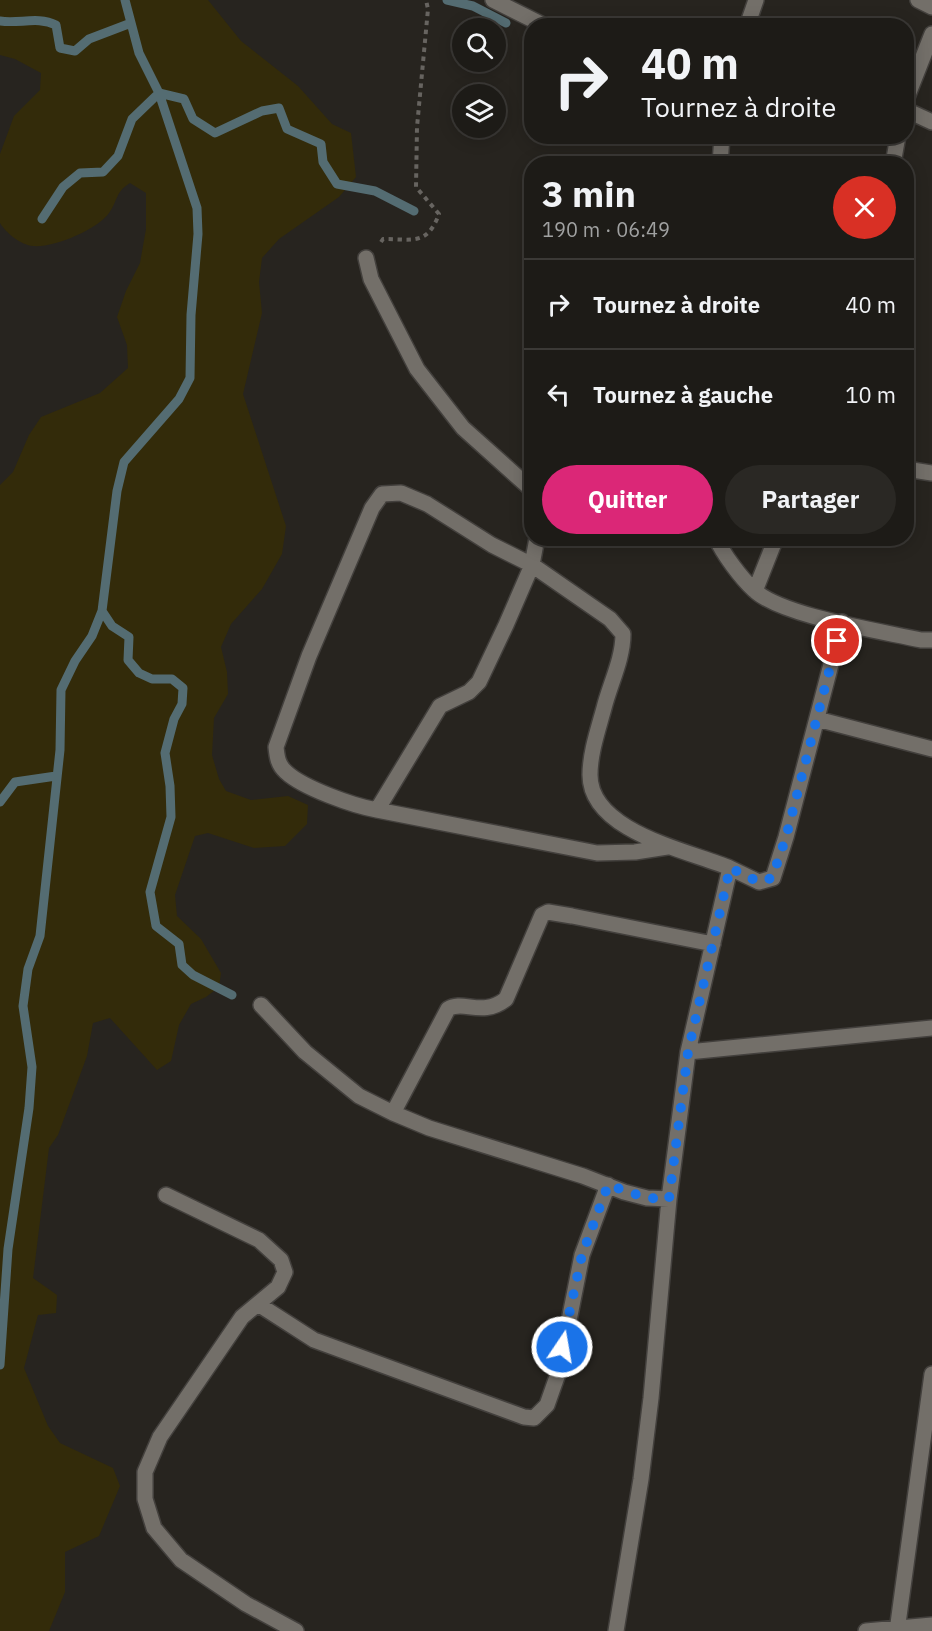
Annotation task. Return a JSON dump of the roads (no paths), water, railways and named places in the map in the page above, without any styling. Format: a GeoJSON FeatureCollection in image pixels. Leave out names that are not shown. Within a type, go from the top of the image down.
{"type":"FeatureCollection","features":[{"type":"Feature","properties":{"kind":"street"},"geometry":{"type":"LineString","coordinates":[[493,0],[529,18]]}},
{"type":"Feature","properties":{"kind":"street"},"geometry":{"type":"LineString","coordinates":[[750,18],[756,0]]}},
{"type":"Feature","properties":{"kind":"street"},"geometry":{"type":"LineString","coordinates":[[918,0],[932,7]]}},
{"type":"Feature","properties":{"kind":"street"},"geometry":{"type":"LineString","coordinates":[[914,80],[932,34]]}},
{"type":"Feature","properties":{"kind":"street"},"geometry":{"type":"LineString","coordinates":[[914,114],[932,122]]}},
{"type":"Feature","properties":{"kind":"street"},"geometry":{"type":"LineString","coordinates":[[366,258],[371,279],[417,369],[462,428],[524,483]]}},
{"type":"Feature","properties":{"kind":"street"},"geometry":{"type":"LineString","coordinates":[[914,470],[932,473]]}},
{"type":"Feature","properties":{"kind":"street"},"geometry":{"type":"LineString","coordinates":[[668,847],[635,852],[597,853],[360,807],[299,782],[285,772],[277,760],[276,747],[309,656],[372,508],[382,494],[401,493],[427,504],[492,544],[532,565],[610,619],[623,634],[621,651],[596,737],[590,777],[596,798],[614,820],[668,847],[730,868],[759,882],[772,878],[786,837],[842,622]]}},
{"type":"Feature","properties":{"kind":"street"},"geometry":{"type":"LineString","coordinates":[[377,810],[440,706],[469,692],[479,682],[532,565],[536,546]]}},
{"type":"Feature","properties":{"kind":"street"},"geometry":{"type":"LineString","coordinates":[[719,546],[755,591],[789,610],[921,640],[932,640]]}},
{"type":"Feature","properties":{"kind":"street"},"geometry":{"type":"LineString","coordinates":[[755,591],[773,546]]}},
{"type":"Feature","properties":{"kind":"street"},"geometry":{"type":"LineString","coordinates":[[817,719],[932,749]]}},
{"type":"Feature","properties":{"kind":"street"},"geometry":{"type":"LineString","coordinates":[[616,1631],[641,1479],[651,1398],[669,1199],[688,1052],[730,868]]}},
{"type":"Feature","properties":{"kind":"street"},"geometry":{"type":"LineString","coordinates":[[393,1113],[448,1009],[453,1006],[483,1009],[497,1006],[506,999],[542,915],[548,912],[572,916],[713,944]]}},
{"type":"Feature","properties":{"kind":"street"},"geometry":{"type":"LineString","coordinates":[[261,1005],[304,1052],[359,1096],[393,1113],[429,1128],[647,1198],[669,1199]]}},
{"type":"Feature","properties":{"kind":"street"},"geometry":{"type":"LineString","coordinates":[[688,1052],[932,1028]]}},
{"type":"Feature","properties":{"kind":"street"},"geometry":{"type":"LineString","coordinates":[[258,1304],[314,1340],[524,1417],[534,1418],[547,1405],[559,1371],[582,1255],[608,1185]]}},
{"type":"Feature","properties":{"kind":"street"},"geometry":{"type":"LineString","coordinates":[[166,1195],[259,1240],[281,1260],[285,1272],[279,1287],[242,1317],[160,1437],[145,1472],[145,1499],[154,1528],[181,1560],[246,1604],[296,1631]]}},
{"type":"Feature","properties":{"kind":"street"},"geometry":{"type":"LineString","coordinates":[[898,1630],[932,1374]]}},
{"type":"Feature","properties":{"kind":"street"},"geometry":{"type":"LineString","coordinates":[[866,1631],[898,1630],[932,1625]]}},
{"type":"Feature","properties":{"kind":"waterway"},"geometry":{"type":"LineString","coordinates":[[0,1365],[8,1249],[29,1108],[32,1067],[23,1006],[28,969],[40,936],[60,750],[61,690],[75,661],[92,636],[102,611],[117,491],[124,462],[179,399],[190,378],[191,315],[198,234],[197,208],[159,93],[139,53],[125,0]]}},
{"type":"Feature","properties":{"kind":"waterway"},"geometry":{"type":"LineString","coordinates":[[447,0],[473,6],[496,18]]}},
{"type":"Feature","properties":{"kind":"waterway"},"geometry":{"type":"LineString","coordinates":[[0,21],[49,22],[56,25],[60,48],[75,51],[89,39],[131,23]]}},
{"type":"Feature","properties":{"kind":"waterway"},"geometry":{"type":"LineString","coordinates":[[42,219],[63,187],[80,173],[103,172],[118,156],[132,119],[159,93],[184,99],[193,119],[215,133],[262,111],[279,108],[287,129],[321,144],[323,162],[337,184],[375,191],[414,211]]}},
{"type":"Feature","properties":{"kind":"waterway"},"geometry":{"type":"LineString","coordinates":[[102,611],[112,626],[129,637],[128,660],[139,673],[152,679],[172,679],[183,688],[182,704],[174,719],[165,753],[170,786],[171,817],[150,892],[156,926],[179,944],[182,965],[193,975],[232,995]]}},
{"type":"Feature","properties":{"kind":"waterway"},"geometry":{"type":"LineString","coordinates":[[0,802],[15,782],[56,776]]}}]}
